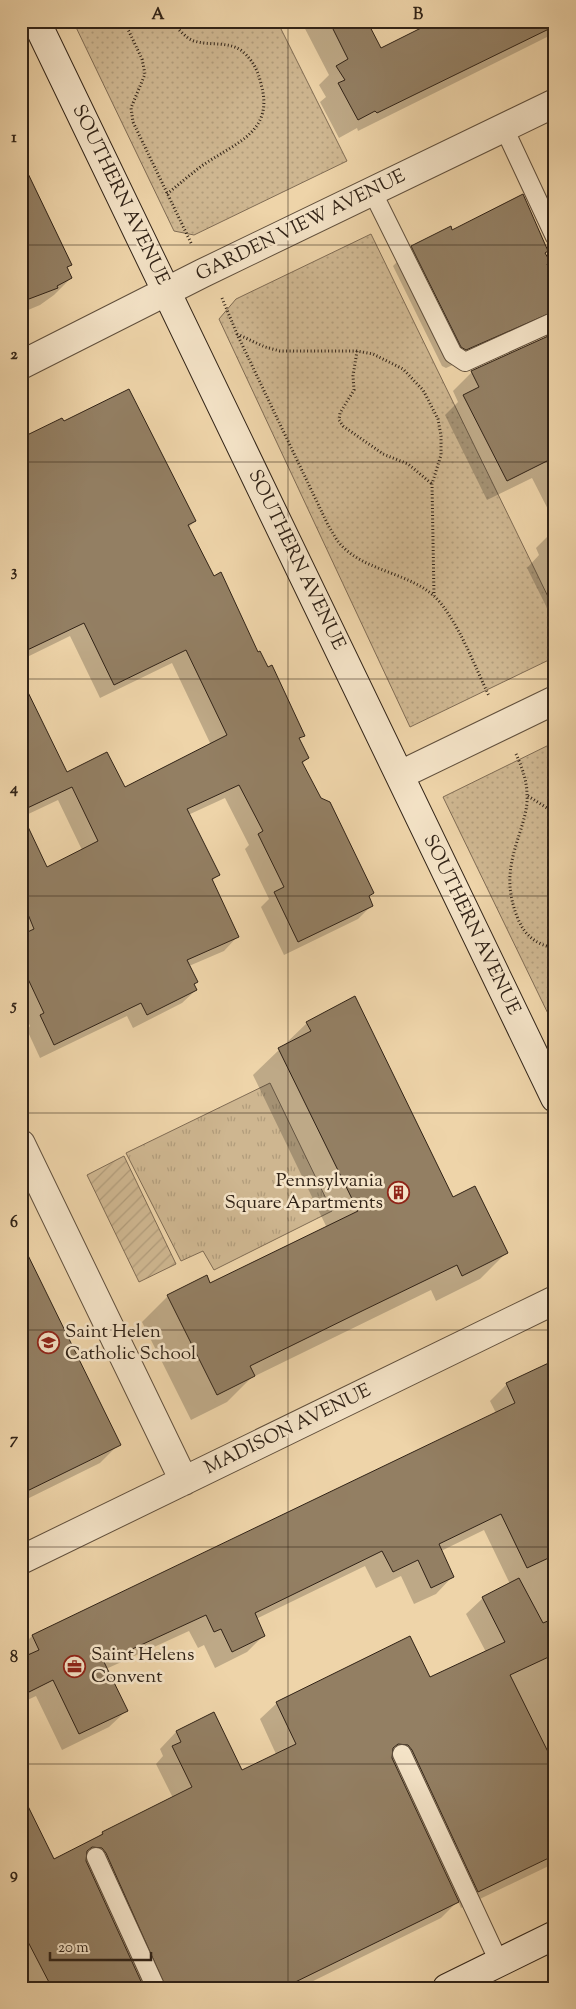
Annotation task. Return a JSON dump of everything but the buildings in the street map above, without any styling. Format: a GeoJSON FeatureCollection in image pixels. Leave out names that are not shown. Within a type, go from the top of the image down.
{"type":"FeatureCollection","features":[{"type":"Feature","properties":{"kind":"street","name":"SOUTHERN AVENUE"},"geometry":{"type":"LineString","coordinates":[[36,21],[555,1098]]}},
{"type":"Feature","properties":{"kind":"street","name":"GARDEN VIEW AVENUE"},"geometry":{"type":"LineString","coordinates":[[21,365],[166,291],[555,103]]}},
{"type":"Feature","properties":{"kind":"street"},"geometry":{"type":"LineString","coordinates":[[400,775],[555,700]]}},
{"type":"Feature","properties":{"kind":"street"},"geometry":{"type":"LineString","coordinates":[[21,1144],[184,1481]]}},
{"type":"Feature","properties":{"kind":"street","name":"MADISON AVENUE"},"geometry":{"type":"LineString","coordinates":[[21,1560],[555,1300]]}},
{"type":"Feature","properties":{"kind":"street"},"geometry":{"type":"LineString","coordinates":[[447,1988],[555,1935]]}},
{"type":"Feature","properties":{"kind":"lane"},"geometry":{"type":"LineString","coordinates":[[504,128],[555,237]]}},
{"type":"Feature","properties":{"kind":"lane"},"geometry":{"type":"LineString","coordinates":[[372,192],[453,354],[465,362],[555,321]]}},
{"type":"Feature","properties":{"kind":"lane"},"geometry":{"type":"LineString","coordinates":[[402,1754],[499,1962]]}},
{"type":"Feature","properties":{"kind":"lane"},"geometry":{"type":"LineString","coordinates":[[96,1856],[156,1988]]}},
{"type":"Feature","properties":{"kind":"path"},"geometry":{"type":"LineString","coordinates":[[124,21],[142,59],[145,74],[131,108],[133,122],[188,238]]}},
{"type":"Feature","properties":{"kind":"path"},"geometry":{"type":"LineString","coordinates":[[167,194],[203,166],[251,134],[260,121],[264,103],[263,90],[256,67],[242,51],[233,46],[196,42],[171,21]]}},
{"type":"Feature","properties":{"kind":"path"},"geometry":{"type":"LineString","coordinates":[[222,299],[328,525],[340,544],[360,560],[417,584],[434,596],[450,616],[492,702]]}},
{"type":"Feature","properties":{"kind":"path"},"geometry":{"type":"LineString","coordinates":[[237,334],[265,347],[280,351],[357,351],[372,354],[403,369],[423,390],[438,419],[441,436],[441,455],[432,484],[434,596]]}},
{"type":"Feature","properties":{"kind":"path"},"geometry":{"type":"LineString","coordinates":[[357,351],[353,376],[354,390],[340,413],[339,420],[343,426],[383,454],[408,464],[432,484]]}},
{"type":"Feature","properties":{"kind":"path"},"geometry":{"type":"LineString","coordinates":[[512,746],[523,770],[528,796],[524,819],[511,860],[508,883],[512,903],[521,926],[530,939],[545,946],[555,948]]}},
{"type":"Feature","properties":{"kind":"path"},"geometry":{"type":"LineString","coordinates":[[528,796],[555,813]]}},
{"type":"Feature","properties":{"kind":"green space"},"geometry":{"type":"Polygon","coordinates":[[[73,21],[277,21],[347,161],[194,235],[174,231],[73,21]]]}},
{"type":"Feature","properties":{"kind":"green space"},"geometry":{"type":"Polygon","coordinates":[[[371,234],[555,611],[555,657],[410,727],[219,319],[236,299],[371,234]]]}},
{"type":"Feature","properties":{"kind":"green space"},"geometry":{"type":"Polygon","coordinates":[[[555,742],[555,1028],[443,797],[555,742]]]}},
{"type":"Feature","properties":{"kind":"green space"},"geometry":{"type":"Polygon","coordinates":[[[270,1083],[332,1211],[214,1270],[203,1251],[181,1261],[126,1153],[270,1083]]]}},
{"type":"Feature","properties":{"kind":"green space"},"geometry":{"type":"Polygon","coordinates":[[[124,1156],[176,1264],[139,1282],[87,1175],[124,1156]]]}},
{"type":"Feature","properties":{"kind":"place","name":"Pennsylvania Square Apartments"},"geometry":{"type":"Point","coordinates":[399,1192]}},
{"type":"Feature","properties":{"kind":"place","name":"Saint Helen Catholic School"},"geometry":{"type":"Point","coordinates":[49,1343]}},
{"type":"Feature","properties":{"kind":"place","name":"Saint Helens Convent"},"geometry":{"type":"Point","coordinates":[75,1666]}}]}
